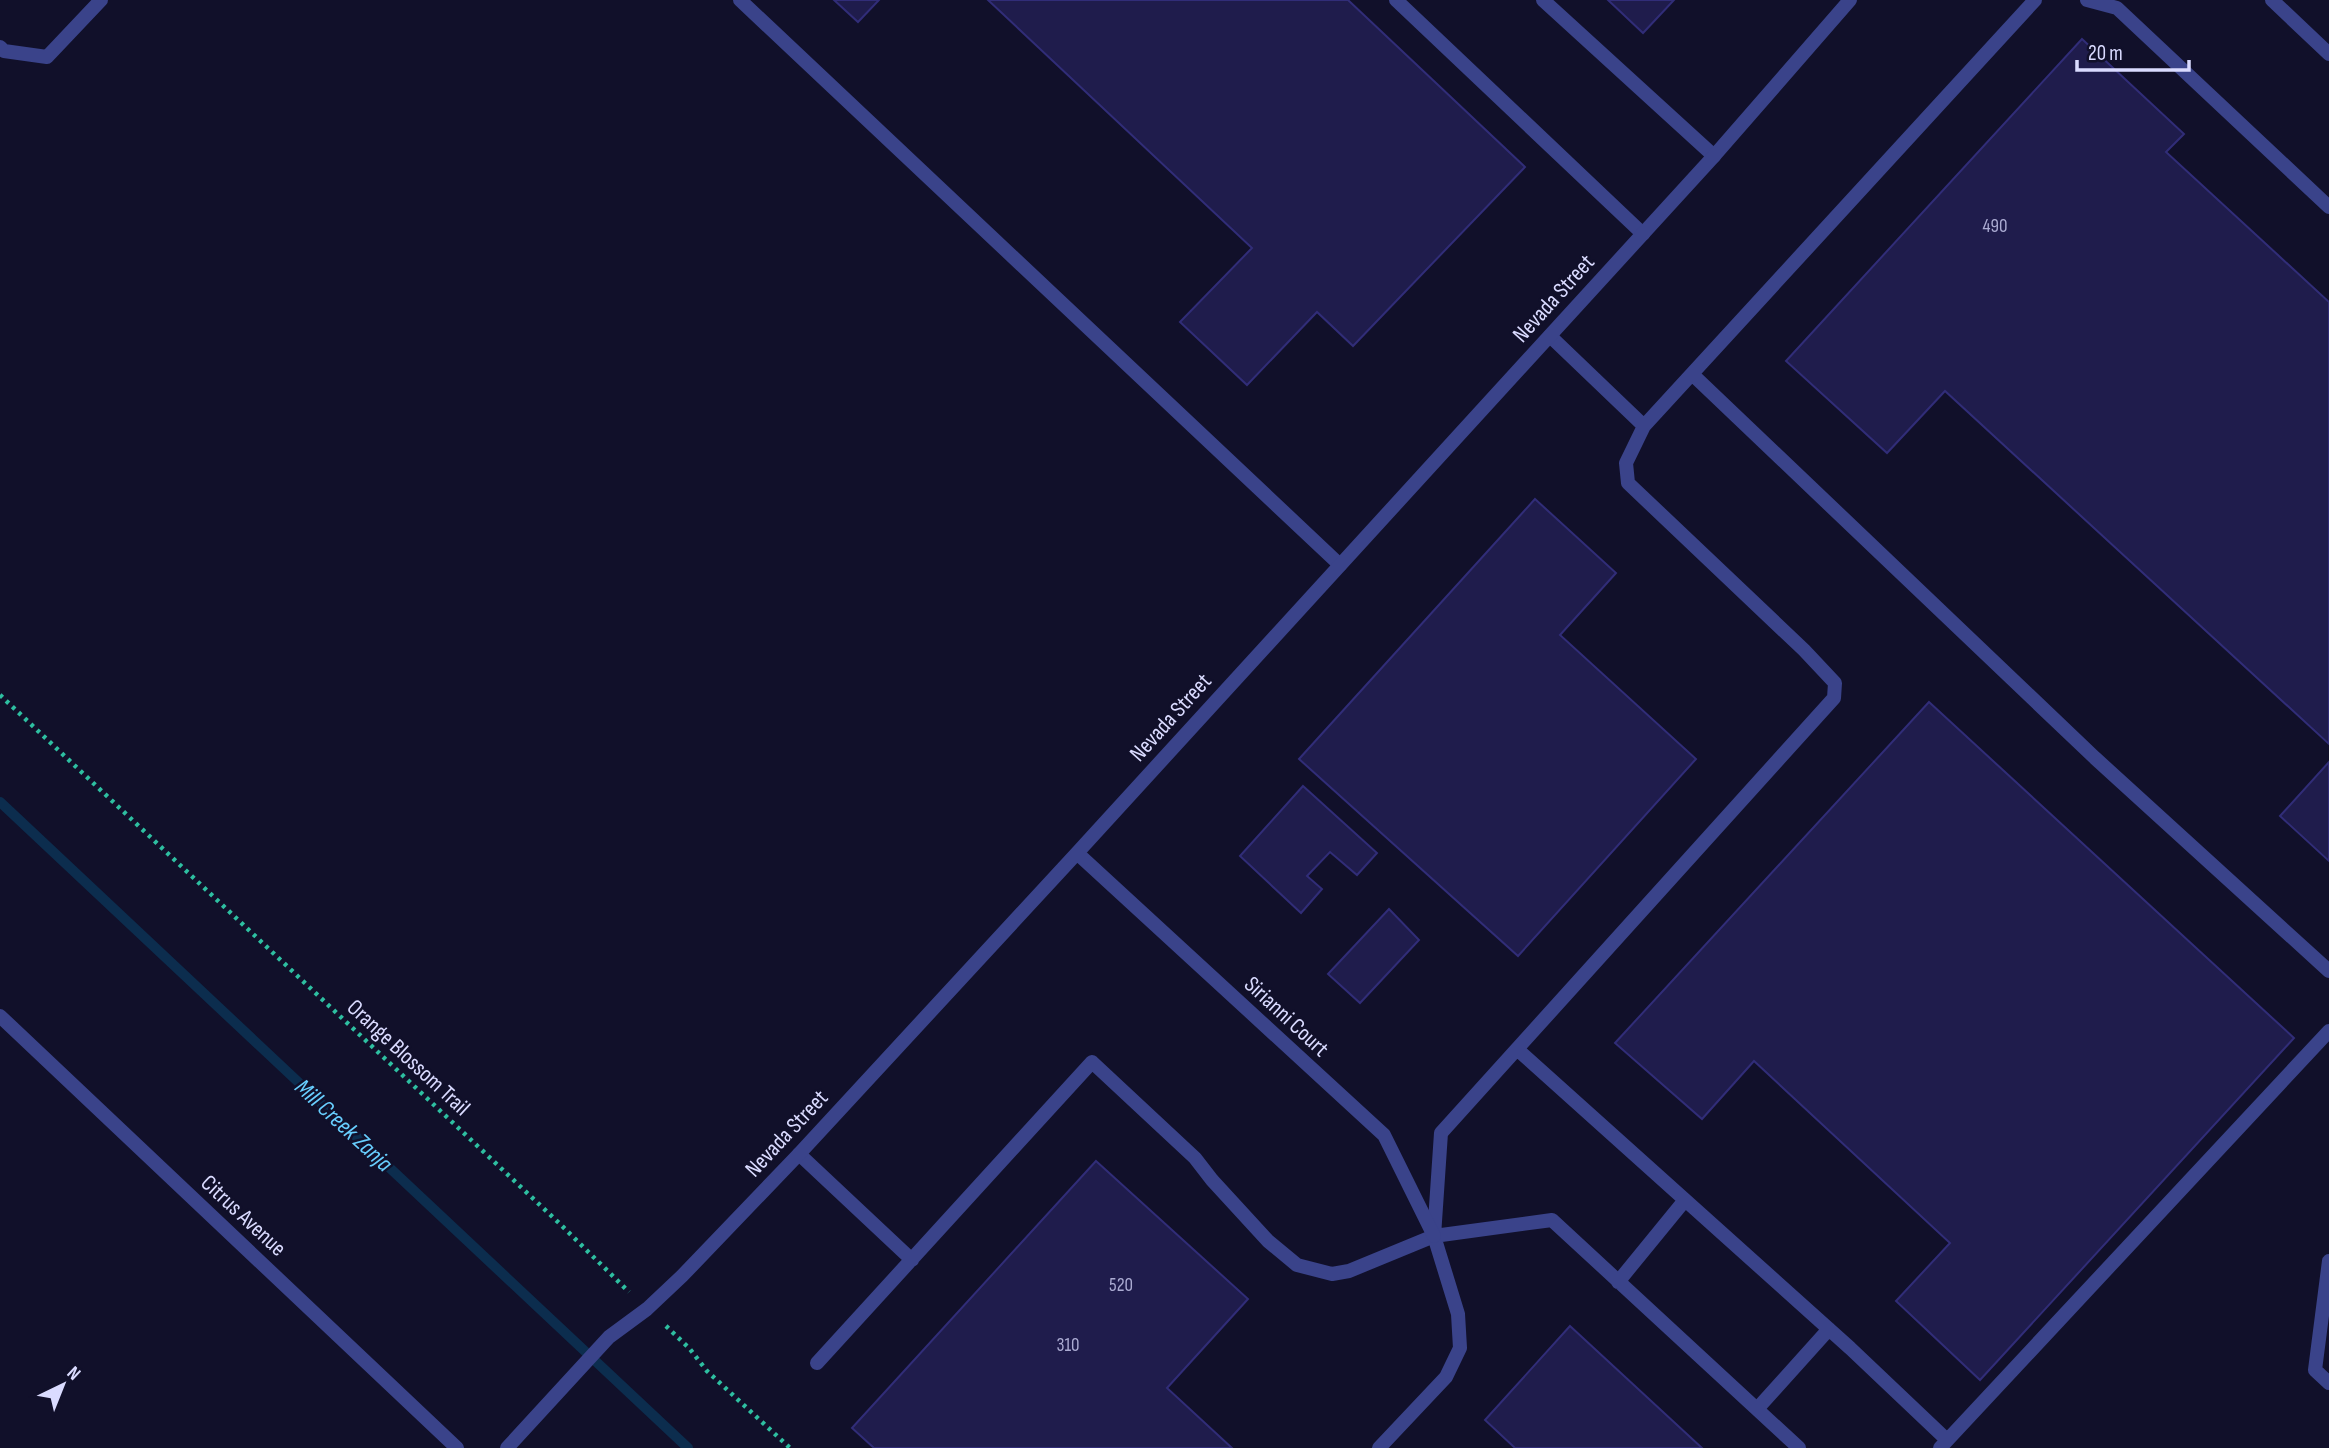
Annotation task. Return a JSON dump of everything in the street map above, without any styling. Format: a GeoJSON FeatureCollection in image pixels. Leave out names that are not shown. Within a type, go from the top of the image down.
{"type":"FeatureCollection","features":[{"type":"Feature","properties":{"kind":"street"},"geometry":{"type":"LineString","coordinates":[[0,47],[4,51],[47,57],[101,0]]}},
{"type":"Feature","properties":{"kind":"street"},"geometry":{"type":"LineString","coordinates":[[740,0],[1340,565]]}},
{"type":"Feature","properties":{"kind":"street"},"geometry":{"type":"LineString","coordinates":[[1396,0],[1643,234]]}},
{"type":"Feature","properties":{"kind":"street"},"geometry":{"type":"LineString","coordinates":[[1543,0],[1714,156]]}},
{"type":"Feature","properties":{"kind":"street","name":"Nevada Street"},"geometry":{"type":"LineString","coordinates":[[507,1448],[609,1337],[647,1308],[682,1276],[799,1153],[1643,234],[1850,0]]}},
{"type":"Feature","properties":{"kind":"street"},"geometry":{"type":"LineString","coordinates":[[1379,1448],[1446,1377],[1460,1348],[1458,1314],[1434,1236],[1441,1133],[1833,698],[1835,683],[1629,483],[1626,463],[1644,426],[2035,0]]}},
{"type":"Feature","properties":{"kind":"street"},"geometry":{"type":"LineString","coordinates":[[2087,0],[2117,8],[2329,207]]}},
{"type":"Feature","properties":{"kind":"street"},"geometry":{"type":"LineString","coordinates":[[2272,0],[2329,54]]}},
{"type":"Feature","properties":{"kind":"street"},"geometry":{"type":"LineString","coordinates":[[1550,336],[1644,426]]}},
{"type":"Feature","properties":{"kind":"street"},"geometry":{"type":"LineString","coordinates":[[1692,374],[2095,758],[2329,971]]}},
{"type":"Feature","properties":{"kind":"street","name":"Sirianni Court"},"geometry":{"type":"LineString","coordinates":[[1077,853],[1384,1135],[1434,1236]]}},
{"type":"Feature","properties":{"kind":"street","name":"Citrus Avenue"},"geometry":{"type":"LineString","coordinates":[[0,1016],[457,1448]]}},
{"type":"Feature","properties":{"kind":"street"},"geometry":{"type":"LineString","coordinates":[[1517,1049],[1829,1329],[1943,1444],[2329,1031]]}},
{"type":"Feature","properties":{"kind":"street"},"geometry":{"type":"LineString","coordinates":[[817,1363],[1092,1062],[1195,1158],[1268,1241],[1297,1265],[1332,1274],[1349,1271],[1434,1236],[1552,1220],[1799,1448]]}},
{"type":"Feature","properties":{"kind":"street"},"geometry":{"type":"LineString","coordinates":[[799,1153],[912,1260]]}},
{"type":"Feature","properties":{"kind":"street"},"geometry":{"type":"LineString","coordinates":[[1618,1282],[1685,1200]]}},
{"type":"Feature","properties":{"kind":"street"},"geometry":{"type":"LineString","coordinates":[[2329,1261],[2315,1370],[2329,1383]]}},
{"type":"Feature","properties":{"kind":"street"},"geometry":{"type":"LineString","coordinates":[[1757,1409],[1829,1329]]}},
{"type":"Feature","properties":{"kind":"path","name":"Orange Blossom Trail"},"geometry":{"type":"LineString","coordinates":[[0,695],[690,1348],[707,1371],[790,1448]]}},
{"type":"Feature","properties":{"kind":"building"},"geometry":{"type":"Polygon","coordinates":[[[834,0],[879,0],[858,22],[834,0]]]}},
{"type":"Feature","properties":{"kind":"building"},"geometry":{"type":"Polygon","coordinates":[[[988,0],[1348,0],[1525,167],[1353,346],[1317,312],[1247,385],[1180,322],[1252,248],[988,0]]]}},
{"type":"Feature","properties":{"kind":"building"},"geometry":{"type":"Polygon","coordinates":[[[1608,0],[1674,0],[1643,33],[1608,0]]]}},
{"type":"Feature","properties":{"kind":"building"},"geometry":{"type":"Polygon","coordinates":[[[2082,39],[2184,134],[2166,152],[2329,302],[2329,744],[1945,391],[1887,453],[1786,361],[2082,39]]]}},
{"type":"Feature","properties":{"kind":"building"},"geometry":{"type":"Polygon","coordinates":[[[1535,499],[1616,573],[1560,635],[1696,759],[1518,956],[1299,759],[1535,499]]]}},
{"type":"Feature","properties":{"kind":"building"},"geometry":{"type":"Polygon","coordinates":[[[1929,702],[2294,1038],[1980,1380],[1896,1301],[1950,1243],[1754,1061],[1702,1119],[1615,1043],[1929,702]]]}},
{"type":"Feature","properties":{"kind":"building"},"geometry":{"type":"Polygon","coordinates":[[[2329,762],[2329,861],[2280,816],[2329,762]]]}},
{"type":"Feature","properties":{"kind":"building"},"geometry":{"type":"Polygon","coordinates":[[[1303,786],[1377,853],[1357,875],[1330,852],[1307,876],[1322,889],[1301,913],[1240,856],[1303,786]]]}},
{"type":"Feature","properties":{"kind":"building"},"geometry":{"type":"Polygon","coordinates":[[[1389,909],[1419,940],[1360,1003],[1328,974],[1389,909]]]}},
{"type":"Feature","properties":{"kind":"building"},"geometry":{"type":"Polygon","coordinates":[[[1096,1161],[1248,1299],[1167,1388],[1232,1448],[874,1448],[852,1428],[1096,1161]]]}},
{"type":"Feature","properties":{"kind":"building"},"geometry":{"type":"Polygon","coordinates":[[[1570,1326],[1702,1448],[1515,1448],[1485,1420],[1570,1326]]]}},
{"type":"Feature","properties":{"kind":"waterway","name":"Mill Creek Zanja"},"geometry":{"type":"LineString","coordinates":[[0,802],[688,1448]]}}]}
